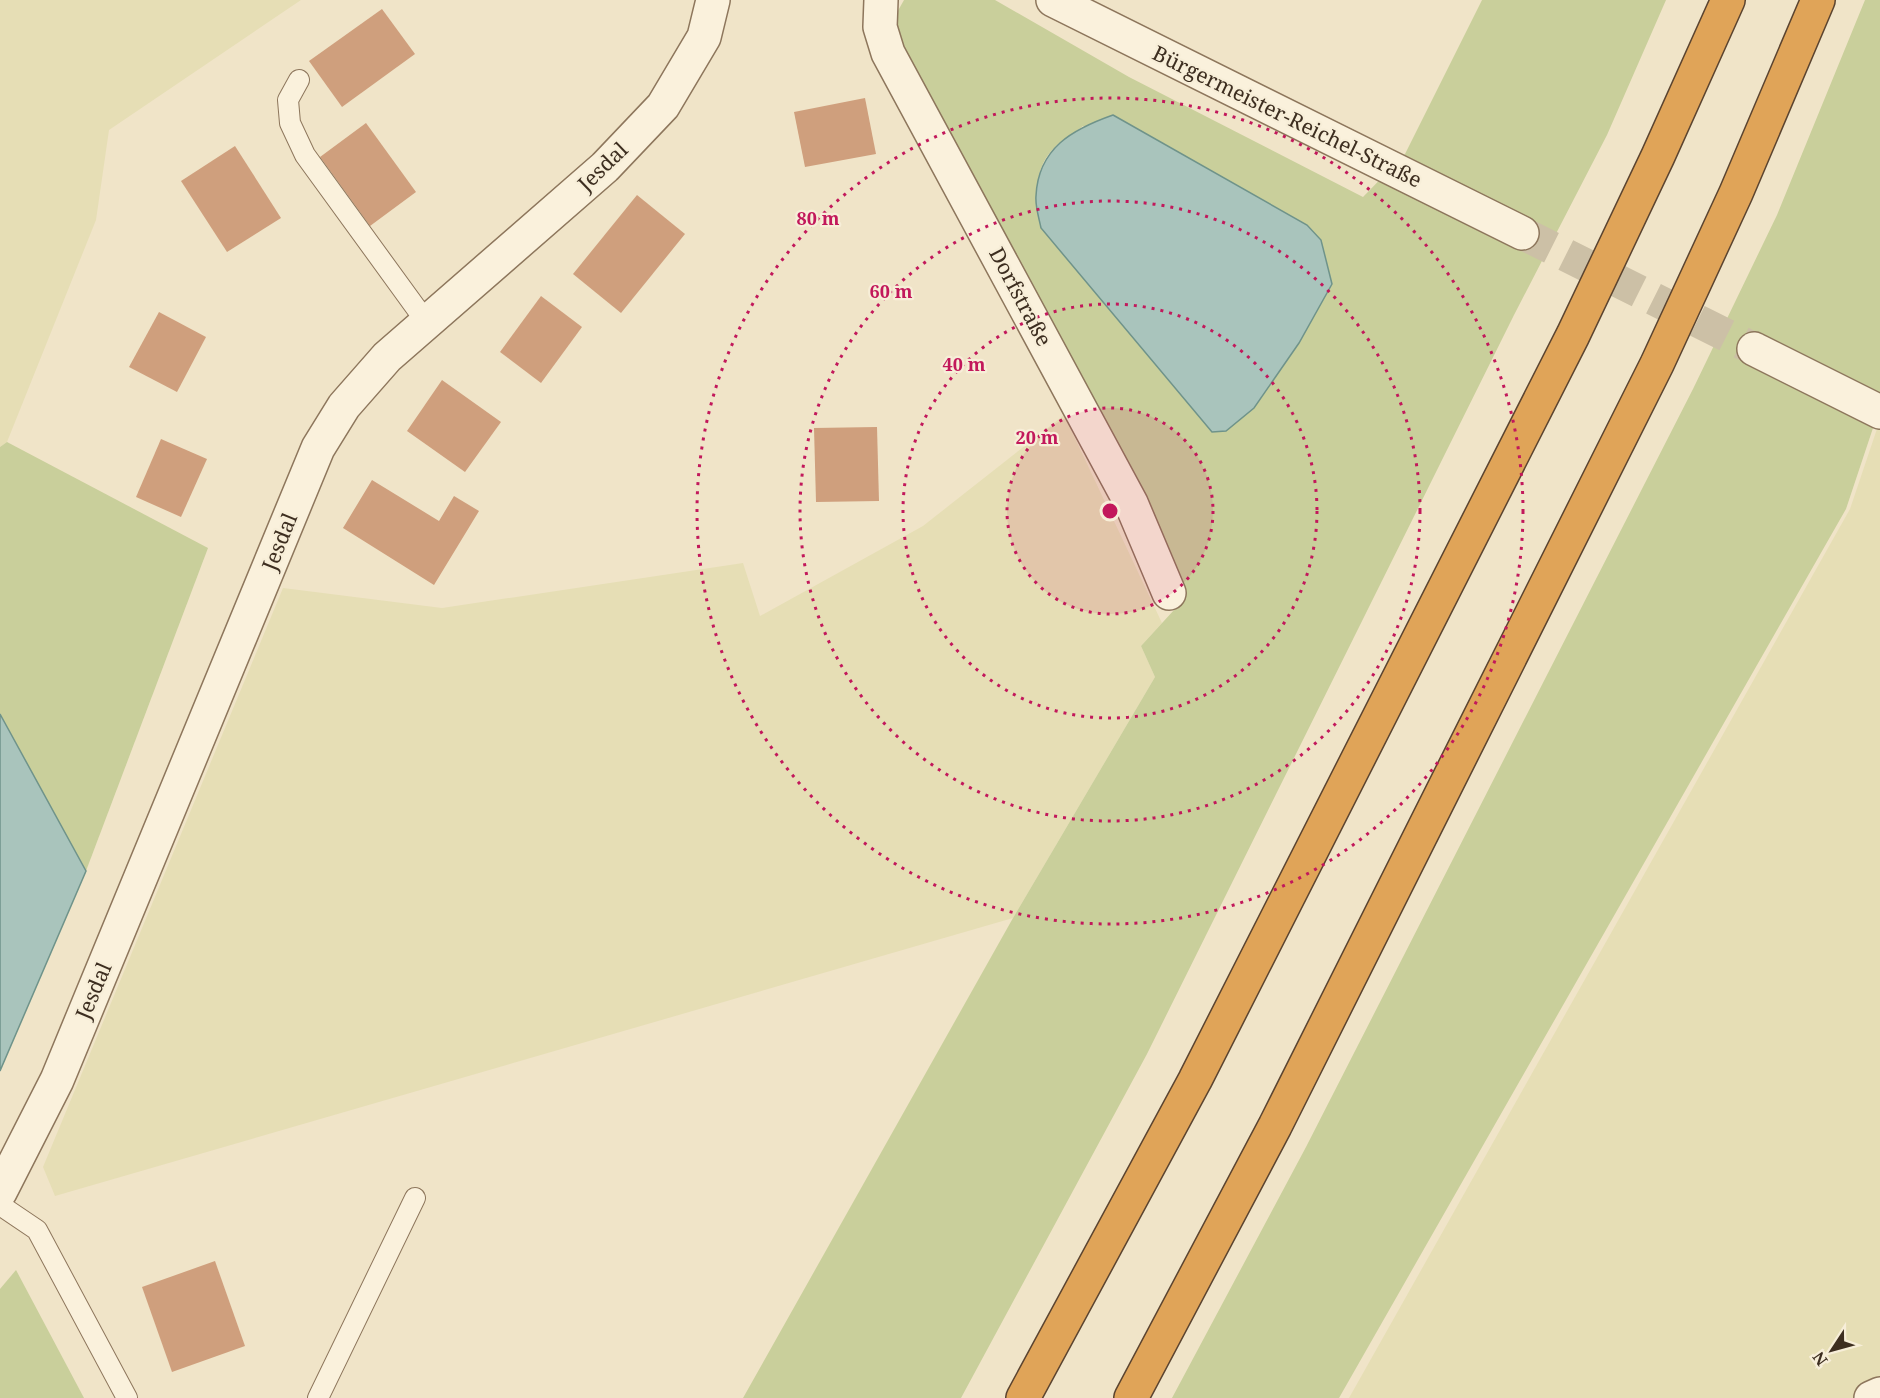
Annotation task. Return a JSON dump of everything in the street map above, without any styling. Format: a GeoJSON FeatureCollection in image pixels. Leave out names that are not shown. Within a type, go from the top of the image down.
{"type":"FeatureCollection","features":[{"type":"Feature","properties":{"kind":"highway"},"geometry":{"type":"LineString","coordinates":[[1023,1398],[1200,1069],[1573,335],[1658,156],[1728,0]]}},
{"type":"Feature","properties":{"kind":"highway"},"geometry":{"type":"LineString","coordinates":[[1131,1398],[1275,1126],[1657,364],[1736,193],[1818,0]]}},
{"type":"Feature","properties":{"kind":"street","name":"Jesdal"},"geometry":{"type":"LineString","coordinates":[[0,1192],[57,1080],[318,448],[351,398],[387,357],[605,167],[663,106],[704,37],[713,0]]}},
{"type":"Feature","properties":{"kind":"street","name":"Dorfstraße"},"geometry":{"type":"LineString","coordinates":[[881,0],[880,27],[888,53],[1131,503],[1169,593]]}},
{"type":"Feature","properties":{"kind":"street","name":"Bürgermeister-Reichel-Straße"},"geometry":{"type":"LineString","coordinates":[[1053,0],[1522,233]]}},
{"type":"Feature","properties":{"kind":"street"},"geometry":{"type":"LineString","coordinates":[[1754,349],[1880,412]]}},
{"type":"Feature","properties":{"kind":"street"},"geometry":{"type":"LineString","coordinates":[[1871,1398],[1880,1394]]}},
{"type":"Feature","properties":{"kind":"lane"},"geometry":{"type":"LineString","coordinates":[[299,80],[288,100],[290,123],[305,155],[427,323]]}},
{"type":"Feature","properties":{"kind":"lane"},"geometry":{"type":"LineString","coordinates":[[318,1398],[415,1198]]}},
{"type":"Feature","properties":{"kind":"lane"},"geometry":{"type":"LineString","coordinates":[[0,1205],[37,1230],[127,1398]]}},
{"type":"Feature","properties":{"kind":"shaded area"},"geometry":{"type":"Polygon","coordinates":[[[0,0],[301,0],[109,130],[96,220],[7,442],[0,447],[0,0]]]}},
{"type":"Feature","properties":{"kind":"shaded area"},"geometry":{"type":"Polygon","coordinates":[[[1064,415],[1162,623],[1141,646],[1155,677],[1013,918],[55,1196],[43,1167],[283,588],[442,608],[743,563],[760,616],[923,526],[1064,415]]]}},
{"type":"Feature","properties":{"kind":"shaded area"},"geometry":{"type":"Polygon","coordinates":[[[1880,420],[1880,1398],[1349,1398],[1850,509],[1880,420]]]}},
{"type":"Feature","properties":{"kind":"green space"},"geometry":{"type":"Polygon","coordinates":[[[904,0],[995,0],[1129,77],[1363,197],[1405,154],[1482,0],[1666,0],[1607,135],[1514,315],[1147,1054],[961,1398],[743,1398],[1013,918],[1155,677],[1141,646],[1185,598],[1154,525],[896,35],[895,16],[904,0]],[[1083,126],[1054,148],[1042,166],[1037,186],[1041,228],[1212,432],[1254,408],[1299,343],[1332,284],[1083,126]]]}},
{"type":"Feature","properties":{"kind":"green space"},"geometry":{"type":"Polygon","coordinates":[[[1865,0],[1880,0],[1880,407],[1846,509],[1339,1398],[1172,1398],[1306,1147],[1693,389],[1777,215],[1865,0]]]}},
{"type":"Feature","properties":{"kind":"green space"},"geometry":{"type":"Polygon","coordinates":[[[7,442],[208,548],[86,871],[0,714],[0,447],[7,442]]]}},
{"type":"Feature","properties":{"kind":"green space"},"geometry":{"type":"Polygon","coordinates":[[[16,1270],[84,1398],[0,1398],[0,1289],[16,1270]]]}},
{"type":"Feature","properties":{"kind":"water"},"geometry":{"type":"Polygon","coordinates":[[[1113,115],[1307,225],[1321,240],[1332,284],[1299,343],[1254,408],[1226,431],[1212,432],[1041,228],[1036,196],[1043,165],[1060,143],[1072,134],[1113,115]]]}},
{"type":"Feature","properties":{"kind":"water"},"geometry":{"type":"Polygon","coordinates":[[[0,714],[86,871],[0,1071],[0,714]]]}},
{"type":"Feature","properties":{"kind":"building"},"geometry":{"type":"Polygon","coordinates":[[[382,9],[415,54],[342,107],[309,61],[382,9]]]}},
{"type":"Feature","properties":{"kind":"building"},"geometry":{"type":"Polygon","coordinates":[[[865,98],[876,154],[805,167],[794,112],[865,98]]]}},
{"type":"Feature","properties":{"kind":"building"},"geometry":{"type":"Polygon","coordinates":[[[366,123],[416,192],[370,226],[320,157],[366,123]]]}},
{"type":"Feature","properties":{"kind":"building"},"geometry":{"type":"Polygon","coordinates":[[[235,146],[281,218],[227,252],[181,181],[235,146]]]}},
{"type":"Feature","properties":{"kind":"building"},"geometry":{"type":"Polygon","coordinates":[[[637,195],[685,234],[621,313],[573,274],[637,195]]]}},
{"type":"Feature","properties":{"kind":"building"},"geometry":{"type":"Polygon","coordinates":[[[541,296],[582,327],[541,383],[500,352],[541,296]]]}},
{"type":"Feature","properties":{"kind":"building"},"geometry":{"type":"Polygon","coordinates":[[[159,312],[206,337],[177,392],[129,367],[159,312]]]}},
{"type":"Feature","properties":{"kind":"building"},"geometry":{"type":"Polygon","coordinates":[[[442,380],[501,422],[465,472],[407,431],[442,380]]]}},
{"type":"Feature","properties":{"kind":"building"},"geometry":{"type":"Polygon","coordinates":[[[877,427],[879,501],[816,502],[814,428],[877,427]]]}},
{"type":"Feature","properties":{"kind":"building"},"geometry":{"type":"Polygon","coordinates":[[[161,439],[207,459],[181,517],[136,497],[161,439]]]}},
{"type":"Feature","properties":{"kind":"building"},"geometry":{"type":"Polygon","coordinates":[[[372,480],[439,521],[454,496],[479,511],[434,585],[343,528],[372,480]]]}},
{"type":"Feature","properties":{"kind":"building"},"geometry":{"type":"Polygon","coordinates":[[[215,1261],[245,1346],[172,1372],[142,1287],[215,1261]]]}},
{"type":"Feature","properties":{"kind":"tunnel"},"geometry":{"type":"LineString","coordinates":[[1522,233],[1754,349]]}}]}
